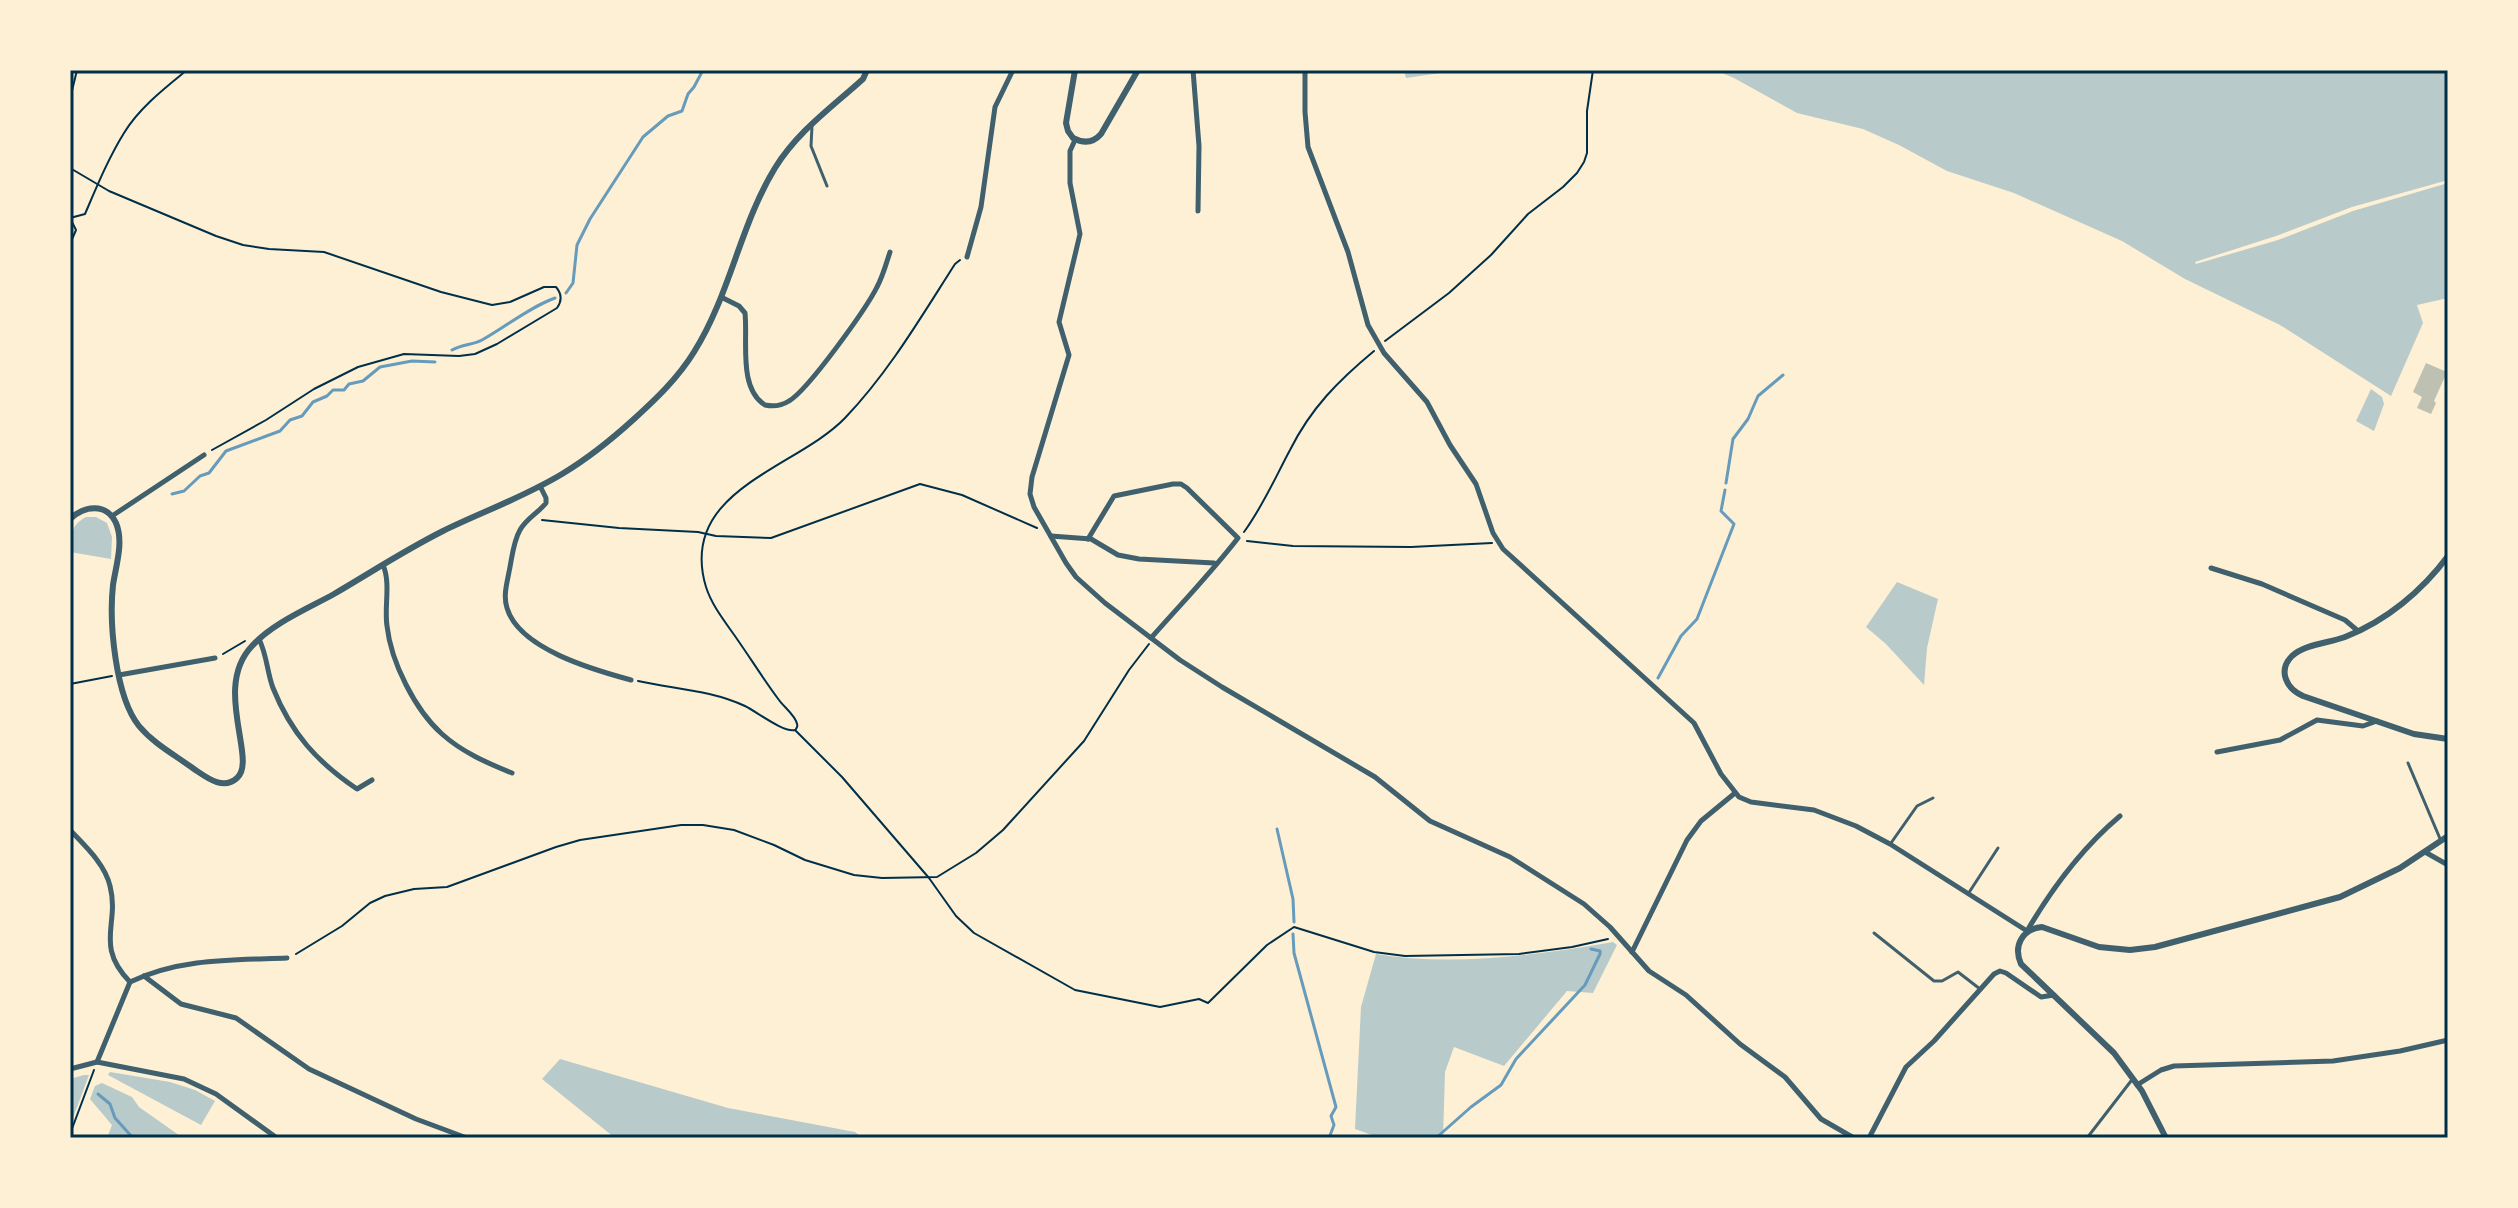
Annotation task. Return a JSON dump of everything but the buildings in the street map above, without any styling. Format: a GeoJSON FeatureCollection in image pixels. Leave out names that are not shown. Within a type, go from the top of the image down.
{"type":"FeatureCollection","features":[{"type":"Feature","properties":{"kind":"street"},"geometry":{"type":"LineString","coordinates":[[70,519],[90,508],[100,509],[112,516],[117,528],[119,540],[112,602],[119,675],[129,710],[146,733],[208,778],[227,783],[239,776],[243,765],[235,702],[236,676],[242,659],[259,639],[436,535],[567,471],[627,425],[673,381],[701,340],[767,183],[786,152],[812,122],[863,79],[867,70]]}},
{"type":"Feature","properties":{"kind":"street"},"geometry":{"type":"LineString","coordinates":[[967,257],[981,207],[993,115],[997,100],[1013,70]]}},
{"type":"Feature","properties":{"kind":"street"},"geometry":{"type":"LineString","coordinates":[[1075,70],[1066,123],[1075,140],[1090,142],[1101,134],[1138,70]]}},
{"type":"Feature","properties":{"kind":"street"},"geometry":{"type":"LineString","coordinates":[[1193,70],[1199,146],[1198,211]]}},
{"type":"Feature","properties":{"kind":"street"},"geometry":{"type":"LineString","coordinates":[[1305,70],[1308,147],[1348,252],[1368,325],[1384,353],[1427,402],[1476,484],[1499,543],[1694,723],[1721,774],[1735,793],[1751,802],[1807,809],[1832,816],[1890,844],[2027,931]]}},
{"type":"Feature","properties":{"kind":"street"},"geometry":{"type":"LineString","coordinates":[[1075,140],[1070,151],[1070,179],[1080,234],[1059,322],[1069,355],[1030,486],[1032,503],[1076,577],[1152,639],[1214,682],[1375,777],[1433,823],[1510,857],[1598,915],[1649,971],[1686,995],[1740,1044],[1785,1077],[1821,1119],[1853,1138]]}},
{"type":"Feature","properties":{"kind":"street"},"geometry":{"type":"LineString","coordinates":[[720,297],[739,306],[745,313],[747,369],[755,396],[765,405],[779,406],[792,400],[807,385],[871,299],[890,252]]}},
{"type":"Feature","properties":{"kind":"street"},"geometry":{"type":"LineString","coordinates":[[112,516],[204,455]]}},
{"type":"Feature","properties":{"kind":"street"},"geometry":{"type":"LineString","coordinates":[[1088,539],[1114,496],[1177,484],[1187,488],[1238,538],[1152,639]]}},
{"type":"Feature","properties":{"kind":"street"},"geometry":{"type":"LineString","coordinates":[[540,486],[546,503],[530,517],[517,536],[506,590],[506,605],[512,620],[532,638],[566,660],[631,680]]}},
{"type":"Feature","properties":{"kind":"street"},"geometry":{"type":"LineString","coordinates":[[1051,536],[1088,539],[1118,555],[1139,559],[1214,563]]}},
{"type":"Feature","properties":{"kind":"street"},"geometry":{"type":"LineString","coordinates":[[2448,556],[2395,610],[2358,631],[2295,654],[2286,664],[2285,677],[2289,687],[2298,694],[2423,736],[2448,739]]}},
{"type":"Feature","properties":{"kind":"street"},"geometry":{"type":"LineString","coordinates":[[383,565],[387,574],[385,603],[388,637],[396,663],[414,698],[434,727],[447,739],[481,760],[512,773]]}},
{"type":"Feature","properties":{"kind":"street"},"geometry":{"type":"LineString","coordinates":[[2211,568],[2262,584],[2340,618],[2358,631]]}},
{"type":"Feature","properties":{"kind":"street"},"geometry":{"type":"LineString","coordinates":[[259,639],[276,695],[312,753],[357,789],[372,780]]}},
{"type":"Feature","properties":{"kind":"street"},"geometry":{"type":"LineString","coordinates":[[119,675],[215,658]]}},
{"type":"Feature","properties":{"kind":"street"},"geometry":{"type":"LineString","coordinates":[[2217,752],[2275,741],[2317,720],[2363,726],[2378,721]]}},
{"type":"Feature","properties":{"kind":"street"},"geometry":{"type":"LineString","coordinates":[[1632,952],[1687,840],[1701,821],[1735,793]]}},
{"type":"Feature","properties":{"kind":"street"},"geometry":{"type":"LineString","coordinates":[[2120,816],[2081,856],[2017,947],[2019,961],[2105,1043],[2135,1082],[2166,1138]]}},
{"type":"Feature","properties":{"kind":"street"},"geometry":{"type":"LineString","coordinates":[[70,830],[93,855],[108,880],[112,902],[109,943],[122,973],[130,982]]}},
{"type":"Feature","properties":{"kind":"street"},"geometry":{"type":"LineString","coordinates":[[2027,931],[2047,928],[2094,945],[2130,950],[2155,947],[2340,897],[2379,879],[2448,836]]}},
{"type":"Feature","properties":{"kind":"street"},"geometry":{"type":"LineString","coordinates":[[2425,852],[2448,865]]}},
{"type":"Feature","properties":{"kind":"street"},"geometry":{"type":"LineString","coordinates":[[97,1062],[130,982],[187,964],[287,958]]}},
{"type":"Feature","properties":{"kind":"street"},"geometry":{"type":"LineString","coordinates":[[1869,1138],[1906,1067],[1934,1041],[1994,974],[2002,971],[2041,997],[2054,995]]}},
{"type":"Feature","properties":{"kind":"street"},"geometry":{"type":"LineString","coordinates":[[144,976],[181,1004],[236,1018],[309,1069],[416,1119],[467,1138]]}},
{"type":"Feature","properties":{"kind":"street"},"geometry":{"type":"LineString","coordinates":[[2135,1082],[2174,1066],[2284,1065],[2333,1061],[2448,1040]]}},
{"type":"Feature","properties":{"kind":"street"},"geometry":{"type":"LineString","coordinates":[[70,1069],[97,1062],[168,1074],[190,1081],[216,1094],[277,1138]]}},
{"type":"Feature","properties":{"kind":"lane"},"geometry":{"type":"LineString","coordinates":[[812,122],[811,146],[827,186]]}},
{"type":"Feature","properties":{"kind":"lane"},"geometry":{"type":"LineString","coordinates":[[2408,763],[2441,841]]}},
{"type":"Feature","properties":{"kind":"lane"},"geometry":{"type":"LineString","coordinates":[[1890,844],[1917,806],[1933,798]]}},
{"type":"Feature","properties":{"kind":"lane"},"geometry":{"type":"LineString","coordinates":[[1968,894],[1998,848]]}},
{"type":"Feature","properties":{"kind":"lane"},"geometry":{"type":"LineString","coordinates":[[1874,933],[1934,981],[1942,981],[1958,972],[1980,989]]}},
{"type":"Feature","properties":{"kind":"lane"},"geometry":{"type":"LineString","coordinates":[[2087,1138],[2135,1082]]}},
{"type":"Feature","properties":{"kind":"path"},"geometry":{"type":"LineString","coordinates":[[70,99],[77,70]]}},
{"type":"Feature","properties":{"kind":"path"},"geometry":{"type":"LineString","coordinates":[[70,244],[76,231],[70,218],[85,214],[124,133],[153,99],[187,70]]}},
{"type":"Feature","properties":{"kind":"path"},"geometry":{"type":"LineString","coordinates":[[1545,200],[1569,182],[1586,158],[1587,111],[1593,70]]}},
{"type":"Feature","properties":{"kind":"path"},"geometry":{"type":"LineString","coordinates":[[70,168],[97,185],[232,242],[269,249],[324,252],[488,304],[506,303],[548,286],[556,287],[560,294],[557,308],[491,347],[465,356],[397,355],[358,367],[314,389],[204,455]]}},
{"type":"Feature","properties":{"kind":"path"},"geometry":{"type":"LineString","coordinates":[[795,730],[796,721],[710,597],[702,559],[703,543],[711,521],[735,495],[846,417],[889,366],[955,264],[967,257]]}},
{"type":"Feature","properties":{"kind":"path"},"geometry":{"type":"LineString","coordinates":[[530,517],[574,524],[775,537],[920,484],[957,494],[1037,528],[1046,528]]}},
{"type":"Feature","properties":{"kind":"path"},"geometry":{"type":"LineString","coordinates":[[1238,538],[1293,546],[1411,547],[1499,543]]}},
{"type":"Feature","properties":{"kind":"path"},"geometry":{"type":"LineString","coordinates":[[215,658],[250,637],[259,639]]}},
{"type":"Feature","properties":{"kind":"path"},"geometry":{"type":"LineString","coordinates":[[287,958],[316,943],[366,905],[385,896],[414,889],[447,887],[580,840],[688,824],[734,830],[813,863],[863,877],[929,878],[940,875],[966,860],[1003,830],[1082,744],[1152,639]]}},
{"type":"Feature","properties":{"kind":"path"},"geometry":{"type":"LineString","coordinates":[[70,684],[119,675]]}},
{"type":"Feature","properties":{"kind":"path"},"geometry":{"type":"LineString","coordinates":[[631,680],[718,695],[755,710],[787,731],[795,730]]}},
{"type":"Feature","properties":{"kind":"path"},"geometry":{"type":"LineString","coordinates":[[795,730],[842,777],[968,928],[1075,990],[1160,1007],[1199,999],[1208,1003],[1267,945],[1294,927],[1374,952],[1405,956],[1536,952],[1600,941],[1615,933]]}},
{"type":"Feature","properties":{"kind":"path"},"geometry":{"type":"LineString","coordinates":[[70,1134],[97,1062]]}},
{"type":"Feature","properties":{"kind":"shaded area"},"geometry":{"type":"Polygon","coordinates":[[[1404,70],[1461,70],[1406,78],[1404,70]]]}},
{"type":"Feature","properties":{"kind":"shaded area"},"geometry":{"type":"Polygon","coordinates":[[[1715,70],[2448,70],[2448,180],[2352,207],[2195,262],[2278,240],[2353,211],[2448,183],[2448,298],[2417,305],[2423,323],[2391,396],[2280,325],[2185,279],[2122,241],[2014,193],[1947,171],[1863,129],[1797,113],[1715,70]]]}},
{"type":"Feature","properties":{"kind":"shaded area"},"geometry":{"type":"Polygon","coordinates":[[[2371,389],[2382,397],[2384,404],[2374,431],[2356,421],[2371,389]]]}},
{"type":"Feature","properties":{"kind":"shaded area"},"geometry":{"type":"Polygon","coordinates":[[[86,517],[96,517],[107,523],[112,537],[111,559],[70,552],[72,532],[86,517]]]}},
{"type":"Feature","properties":{"kind":"shaded area"},"geometry":{"type":"Polygon","coordinates":[[[1897,582],[1938,599],[1927,648],[1924,685],[1866,627],[1897,582]]]}},
{"type":"Feature","properties":{"kind":"shaded area"},"geometry":{"type":"Polygon","coordinates":[[[1613,942],[1617,945],[1593,993],[1567,991],[1504,1066],[1454,1047],[1445,1072],[1443,1138],[1380,1138],[1355,1129],[1361,1007],[1376,954],[1405,958],[1495,958],[1613,942]]]}},
{"type":"Feature","properties":{"kind":"shaded area"},"geometry":{"type":"Polygon","coordinates":[[[560,1059],[728,1108],[855,1132],[863,1138],[615,1138],[542,1079],[560,1059]]]}},
{"type":"Feature","properties":{"kind":"shaded area"},"geometry":{"type":"Polygon","coordinates":[[[110,1072],[170,1082],[215,1101],[201,1125],[108,1075],[110,1072]]]}},
{"type":"Feature","properties":{"kind":"shaded area"},"geometry":{"type":"Polygon","coordinates":[[[89,1075],[70,1126],[70,1079],[89,1075]]]}},
{"type":"Feature","properties":{"kind":"shaded area"},"geometry":{"type":"Polygon","coordinates":[[[102,1083],[132,1097],[139,1107],[183,1138],[107,1138],[112,1125],[90,1099],[95,1086],[102,1083]]]}},
{"type":"Feature","properties":{"kind":"waterway"},"geometry":{"type":"LineString","coordinates":[[566,293],[573,283],[577,245],[590,219],[643,137],[668,116],[682,111],[688,94],[703,70]]}},
{"type":"Feature","properties":{"kind":"waterway"},"geometry":{"type":"LineString","coordinates":[[452,350],[482,340],[555,298]]}},
{"type":"Feature","properties":{"kind":"waterway"},"geometry":{"type":"LineString","coordinates":[[172,494],[184,491],[200,476],[209,473],[226,451],[280,431],[290,420],[302,416],[313,402],[333,390],[344,390],[349,384],[363,381],[380,367],[412,361],[435,362]]}},
{"type":"Feature","properties":{"kind":"waterway"},"geometry":{"type":"LineString","coordinates":[[1726,483],[1733,439],[1748,419],[1758,396],[1783,375]]}},
{"type":"Feature","properties":{"kind":"waterway"},"geometry":{"type":"LineString","coordinates":[[1658,678],[1681,636],[1697,619],[1734,524],[1721,511],[1725,490]]}},
{"type":"Feature","properties":{"kind":"waterway"},"geometry":{"type":"LineString","coordinates":[[1277,829],[1293,899],[1294,922]]}},
{"type":"Feature","properties":{"kind":"waterway"},"geometry":{"type":"LineString","coordinates":[[1293,934],[1294,953],[1336,1107],[1331,1116],[1334,1125],[1329,1138]]}},
{"type":"Feature","properties":{"kind":"waterway"},"geometry":{"type":"LineString","coordinates":[[1436,1138],[1501,1085],[1516,1059],[1585,985],[1600,954],[1600,951],[1591,949]]}},
{"type":"Feature","properties":{"kind":"waterway"},"geometry":{"type":"LineString","coordinates":[[98,1094],[110,1104],[115,1118],[133,1138]]}}]}
